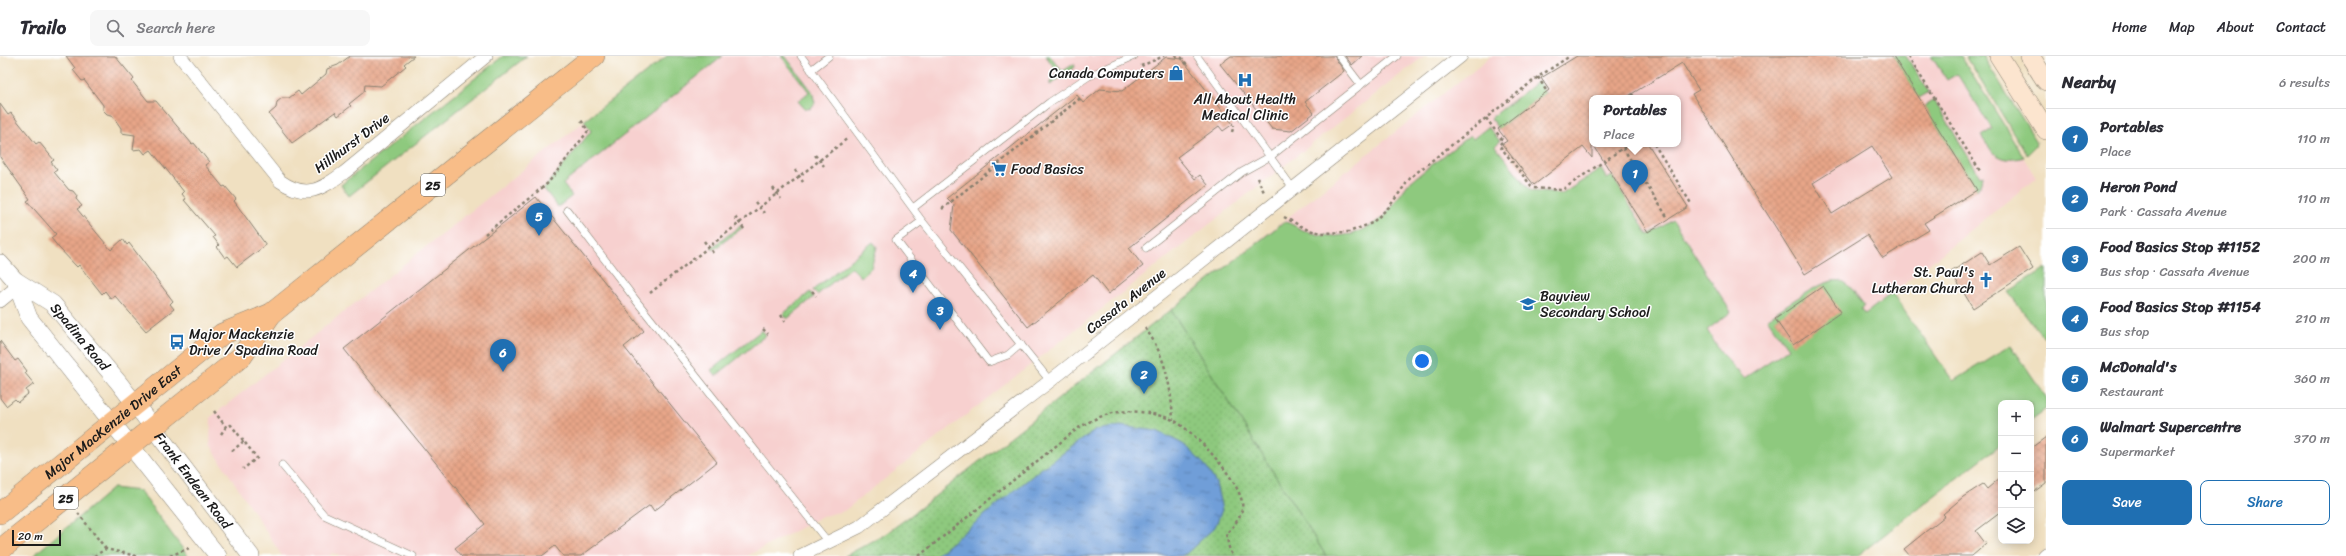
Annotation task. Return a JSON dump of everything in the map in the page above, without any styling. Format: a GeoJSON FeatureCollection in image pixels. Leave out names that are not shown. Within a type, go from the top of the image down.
{"type":"FeatureCollection","features":[{"type":"Feature","properties":{"kind":"main road","name":"Major MacKenzie Drive East"},"geometry":{"type":"LineString","coordinates":[[0,513],[222,334],[271,314],[594,56]]}},
{"type":"Feature","properties":{"kind":"main road"},"geometry":{"type":"LineString","coordinates":[[1999,56],[2046,130]]}},
{"type":"Feature","properties":{"kind":"main road"},"geometry":{"type":"LineString","coordinates":[[2030,56],[2046,81]]}},
{"type":"Feature","properties":{"kind":"main road","name":"Major MacKenzie Drive East"},"geometry":{"type":"LineString","coordinates":[[0,550],[242,356],[271,314]]}},
{"type":"Feature","properties":{"kind":"street","name":"Hillhurst Drive"},"geometry":{"type":"LineString","coordinates":[[180,56],[280,181],[291,189],[301,192],[312,191],[329,183],[345,172],[486,56]]}},
{"type":"Feature","properties":{"kind":"street","name":"Cassata Avenue"},"geometry":{"type":"LineString","coordinates":[[800,556],[859,527],[1050,381],[1462,56]]}},
{"type":"Feature","properties":{"kind":"street","name":"Spadina Road"},"geometry":{"type":"LineString","coordinates":[[0,263],[16,284],[29,318],[113,422]]}},
{"type":"Feature","properties":{"kind":"street","name":"Spadina Road"},"geometry":{"type":"LineString","coordinates":[[16,284],[53,304],[119,383],[135,405]]}},
{"type":"Feature","properties":{"kind":"street"},"geometry":{"type":"LineString","coordinates":[[0,301],[16,284]]}},
{"type":"Feature","properties":{"kind":"street","name":"Frank Endean Road"},"geometry":{"type":"LineString","coordinates":[[135,405],[251,556]]}},
{"type":"Feature","properties":{"kind":"street","name":"Frank Endean Road"},"geometry":{"type":"LineString","coordinates":[[113,422],[218,556]]}},
{"type":"Feature","properties":{"kind":"lane"},"geometry":{"type":"LineString","coordinates":[[801,56],[922,221],[1050,381]]}},
{"type":"Feature","properties":{"kind":"lane"},"geometry":{"type":"LineString","coordinates":[[811,70],[829,56]]}},
{"type":"Feature","properties":{"kind":"lane"},"geometry":{"type":"LineString","coordinates":[[913,208],[1057,98],[1089,76],[1134,56]]}},
{"type":"Feature","properties":{"kind":"lane"},"geometry":{"type":"LineString","coordinates":[[1197,56],[1271,156],[1294,190]]}},
{"type":"Feature","properties":{"kind":"lane"},"geometry":{"type":"LineString","coordinates":[[1339,56],[1361,85]]}},
{"type":"Feature","properties":{"kind":"lane"},"geometry":{"type":"LineString","coordinates":[[1146,248],[1242,172],[1271,156],[1397,56]]}},
{"type":"Feature","properties":{"kind":"lane"},"geometry":{"type":"LineString","coordinates":[[567,210],[638,303],[828,542]]}},
{"type":"Feature","properties":{"kind":"lane"},"geometry":{"type":"LineString","coordinates":[[922,221],[896,240],[989,362],[1008,355],[1021,344]]}},
{"type":"Feature","properties":{"kind":"lane"},"geometry":{"type":"LineString","coordinates":[[282,465],[324,515],[412,556]]}},
{"type":"Feature","properties":{"kind":"path"},"geometry":{"type":"LineString","coordinates":[[1135,69],[1164,56]]}},
{"type":"Feature","properties":{"kind":"path"},"geometry":{"type":"LineString","coordinates":[[1175,56],[1182,58],[1190,68]]}},
{"type":"Feature","properties":{"kind":"path"},"geometry":{"type":"LineString","coordinates":[[1284,218],[1308,230],[1337,234],[1361,228],[1372,223],[1389,207],[1411,177],[1538,77],[1570,56]]}},
{"type":"Feature","properties":{"kind":"path"},"geometry":{"type":"LineString","coordinates":[[1908,56],[1980,171]]}},
{"type":"Feature","properties":{"kind":"path"},"geometry":{"type":"LineString","coordinates":[[1538,77],[1547,92]]}},
{"type":"Feature","properties":{"kind":"path"},"geometry":{"type":"LineString","coordinates":[[942,209],[1086,94]]}},
{"type":"Feature","properties":{"kind":"path"},"geometry":{"type":"LineString","coordinates":[[1486,118],[1504,142],[1499,145],[1533,188],[1562,190],[1623,148],[1668,218]]}},
{"type":"Feature","properties":{"kind":"path"},"geometry":{"type":"LineString","coordinates":[[485,234],[548,183],[588,131],[581,120]]}},
{"type":"Feature","properties":{"kind":"path"},"geometry":{"type":"LineString","coordinates":[[650,293],[848,138]]}},
{"type":"Feature","properties":{"kind":"path"},"geometry":{"type":"LineString","coordinates":[[1656,147],[1692,204]]}},
{"type":"Feature","properties":{"kind":"path"},"geometry":{"type":"LineString","coordinates":[[814,155],[824,166]]}},
{"type":"Feature","properties":{"kind":"path"},"geometry":{"type":"LineString","coordinates":[[795,170],[803,182]]}},
{"type":"Feature","properties":{"kind":"path"},"geometry":{"type":"LineString","coordinates":[[1257,178],[1264,192]]}},
{"type":"Feature","properties":{"kind":"path"},"geometry":{"type":"LineString","coordinates":[[773,188],[781,199]]}},
{"type":"Feature","properties":{"kind":"path"},"geometry":{"type":"LineString","coordinates":[[755,202],[764,213]]}},
{"type":"Feature","properties":{"kind":"path"},"geometry":{"type":"LineString","coordinates":[[735,217],[744,229]]}},
{"type":"Feature","properties":{"kind":"path"},"geometry":{"type":"LineString","coordinates":[[704,241],[713,253]]}},
{"type":"Feature","properties":{"kind":"path"},"geometry":{"type":"LineString","coordinates":[[812,291],[816,296]]}},
{"type":"Feature","properties":{"kind":"path"},"geometry":{"type":"LineString","coordinates":[[781,315],[785,321]]}},
{"type":"Feature","properties":{"kind":"path"},"geometry":{"type":"LineString","coordinates":[[1145,328],[1153,339],[1163,360],[1169,384],[1173,420]]}},
{"type":"Feature","properties":{"kind":"path"},"geometry":{"type":"LineString","coordinates":[[764,329],[768,334]]}},
{"type":"Feature","properties":{"kind":"path"},"geometry":{"type":"LineString","coordinates":[[214,411],[226,427]]}},
{"type":"Feature","properties":{"kind":"path"},"geometry":{"type":"LineString","coordinates":[[919,556],[1077,429],[1098,416],[1119,411],[1140,412],[1173,420],[1201,443],[1217,459],[1238,491],[1242,507],[1236,523],[1226,534],[1230,552],[1234,556]]}},
{"type":"Feature","properties":{"kind":"path"},"geometry":{"type":"LineString","coordinates":[[221,434],[226,427],[231,425],[257,458],[243,469]]}},
{"type":"Feature","properties":{"kind":"path"},"geometry":{"type":"LineString","coordinates":[[232,451],[244,441]]}},
{"type":"Feature","properties":{"kind":"path"},"geometry":{"type":"LineString","coordinates":[[78,513],[106,549],[136,556]]}},
{"type":"Feature","properties":{"kind":"path"},"geometry":{"type":"LineString","coordinates":[[170,556],[189,548]]}},
{"type":"Feature","properties":{"kind":"path"},"geometry":{"type":"LineString","coordinates":[[94,556],[106,549]]}},
{"type":"Feature","properties":{"kind":"shaded area"},"geometry":{"type":"Polygon","coordinates":[[[667,56],[1424,56],[844,511],[823,516],[747,556],[340,556],[332,553],[329,556],[282,556],[210,445],[211,417],[667,56]]]}},
{"type":"Feature","properties":{"kind":"shaded area","name":"Bayview Secondary School"},"geometry":{"type":"Polygon","coordinates":[[[1491,56],[1961,56],[2036,178],[1797,370],[1857,556],[1326,556],[1171,310],[1491,56]]]}},
{"type":"Feature","properties":{"kind":"green space"},"geometry":{"type":"Polygon","coordinates":[[[503,56],[527,56],[349,196],[341,185],[503,56]]]}},
{"type":"Feature","properties":{"kind":"green space"},"geometry":{"type":"Polygon","coordinates":[[[667,56],[723,56],[563,184],[572,196],[558,207],[544,189],[591,131],[584,121],[667,56]]]}},
{"type":"Feature","properties":{"kind":"green space"},"geometry":{"type":"Polygon","coordinates":[[[781,56],[785,56],[812,91],[815,103],[810,109],[804,108],[798,101],[809,92],[781,56]]]}},
{"type":"Feature","properties":{"kind":"green space"},"geometry":{"type":"Polygon","coordinates":[[[1046,56],[1050,56],[1063,71],[1074,64],[1075,67],[1050,85],[1050,82],[1059,74],[1046,56]]]}},
{"type":"Feature","properties":{"kind":"green space"},"geometry":{"type":"Polygon","coordinates":[[[1893,56],[1906,56],[1929,92],[1919,98],[1893,56]]]}},
{"type":"Feature","properties":{"kind":"green space"},"geometry":{"type":"Polygon","coordinates":[[[1931,56],[1961,56],[2024,157],[2016,159],[2003,158],[1998,156],[1990,148],[1981,136],[1992,129],[1957,74],[1947,80],[1931,56]]]}},
{"type":"Feature","properties":{"kind":"green space"},"geometry":{"type":"Polygon","coordinates":[[[1966,56],[1983,56],[2037,142],[2036,146],[2027,155],[1966,56]]]}},
{"type":"Feature","properties":{"kind":"green space"},"geometry":{"type":"Polygon","coordinates":[[[1538,81],[1545,93],[1498,129],[1491,118],[1538,81]]]}},
{"type":"Feature","properties":{"kind":"green space"},"geometry":{"type":"Polygon","coordinates":[[[1934,100],[1980,176],[1983,175],[1982,182],[1977,190],[1924,106],[1934,100]]]}},
{"type":"Feature","properties":{"kind":"green space","name":"Bayview Secondary School"},"geometry":{"type":"Polygon","coordinates":[[[1488,127],[1500,141],[1495,146],[1531,191],[1562,194],[1601,169],[1607,179],[1612,176],[1648,235],[1673,220],[1731,312],[1707,330],[1721,353],[1744,378],[1788,349],[1767,318],[1805,293],[1827,283],[1837,281],[1844,282],[1853,290],[1865,306],[1861,309],[1865,314],[1892,293],[1953,381],[2011,345],[2046,397],[2046,409],[2034,418],[2034,400],[1998,400],[1998,446],[1857,556],[1326,556],[1171,310],[1285,221],[1303,230],[1320,235],[1336,236],[1352,234],[1369,227],[1385,216],[1408,184],[1415,178],[1470,135],[1473,139],[1488,127]]]}},
{"type":"Feature","properties":{"kind":"green space"},"geometry":{"type":"Polygon","coordinates":[[[740,226],[742,228],[713,250],[711,248],[740,226]]]}},
{"type":"Feature","properties":{"kind":"green space"},"geometry":{"type":"Polygon","coordinates":[[[873,242],[877,247],[871,268],[861,277],[851,267],[817,295],[813,290],[873,242]]]}},
{"type":"Feature","properties":{"kind":"green space"},"geometry":{"type":"Polygon","coordinates":[[[2046,268],[2046,336],[2044,338],[2008,292],[2046,268]]]}},
{"type":"Feature","properties":{"kind":"green space"},"geometry":{"type":"Polygon","coordinates":[[[810,292],[814,297],[787,319],[783,314],[810,292]]]}},
{"type":"Feature","properties":{"kind":"green space"},"geometry":{"type":"Polygon","coordinates":[[[1171,310],[1326,556],[845,556],[884,535],[910,516],[1171,310]]]}},
{"type":"Feature","properties":{"kind":"green space"},"geometry":{"type":"Polygon","coordinates":[[[762,330],[766,335],[716,376],[711,370],[762,330]]]}},
{"type":"Feature","properties":{"kind":"green space"},"geometry":{"type":"Polygon","coordinates":[[[113,488],[140,491],[188,556],[33,556],[113,488]]]}},
{"type":"Feature","properties":{"kind":"water"},"geometry":{"type":"Polygon","coordinates":[[[1120,426],[1157,431],[1183,444],[1204,464],[1216,483],[1222,510],[1215,527],[1187,553],[1181,556],[935,556],[1042,468],[1096,430],[1120,426]]]}},
{"type":"Feature","properties":{"kind":"building"},"geometry":{"type":"Polygon","coordinates":[[[66,56],[115,56],[134,79],[132,81],[148,101],[156,101],[192,144],[194,143],[209,162],[205,165],[223,187],[225,186],[236,199],[234,201],[266,245],[237,267],[228,256],[225,258],[217,247],[219,245],[213,237],[215,236],[184,200],[186,199],[182,194],[184,192],[151,150],[145,154],[141,149],[133,150],[135,135],[121,133],[121,128],[112,115],[107,114],[103,110],[103,105],[84,80],[82,81],[73,70],[75,68],[66,56]]]}},
{"type":"Feature","properties":{"kind":"building"},"geometry":{"type":"Polygon","coordinates":[[[350,56],[414,56],[404,64],[406,66],[381,86],[365,85],[364,92],[349,104],[351,106],[338,116],[335,112],[292,143],[269,114],[276,108],[277,102],[282,98],[289,98],[298,91],[301,95],[326,74],[327,69],[338,65],[350,56]]]}},
{"type":"Feature","properties":{"kind":"building"},"geometry":{"type":"Polygon","coordinates":[[[1231,56],[1334,56],[1344,71],[1305,102],[1314,113],[1291,131],[1272,129],[1220,64],[1231,56]]]}},
{"type":"Feature","properties":{"kind":"building"},"geometry":{"type":"Polygon","coordinates":[[[1345,56],[1362,56],[1352,65],[1345,56]]]}},
{"type":"Feature","properties":{"kind":"building"},"geometry":{"type":"Polygon","coordinates":[[[1577,56],[1893,56],[1977,190],[1924,223],[1929,230],[1883,258],[1867,235],[1805,274],[1692,94],[1699,90],[1682,63],[1630,95],[1589,95],[1589,147],[1592,147],[1592,158],[1583,147],[1534,185],[1502,144],[1507,141],[1498,129],[1549,90],[1541,78],[1577,56]],[[1872,146],[1813,183],[1832,214],[1892,177],[1872,146]]]}},
{"type":"Feature","properties":{"kind":"building"},"geometry":{"type":"Polygon","coordinates":[[[1166,57],[1182,59],[1233,124],[1223,131],[1219,126],[1177,157],[1195,179],[1200,175],[1208,185],[1129,248],[1143,266],[1108,294],[1093,275],[1028,327],[951,230],[954,205],[947,198],[1077,95],[1083,103],[1100,89],[1122,91],[1166,57]]]}},
{"type":"Feature","properties":{"kind":"building"},"geometry":{"type":"Polygon","coordinates":[[[0,104],[8,115],[11,113],[36,144],[39,142],[54,160],[51,162],[57,170],[54,172],[69,190],[73,191],[77,196],[76,199],[82,206],[77,209],[111,250],[123,239],[127,245],[129,243],[173,301],[170,304],[174,309],[146,331],[115,296],[111,299],[105,291],[102,294],[79,265],[77,267],[59,248],[51,238],[56,234],[27,201],[30,199],[0,157],[0,104]]]}},
{"type":"Feature","properties":{"kind":"building"},"geometry":{"type":"Polygon","coordinates":[[[1595,147],[1650,147],[1688,207],[1648,232],[1595,147]]]}},
{"type":"Feature","properties":{"kind":"building"},"geometry":{"type":"Polygon","coordinates":[[[536,197],[644,331],[624,347],[717,462],[654,511],[650,505],[581,556],[563,556],[555,546],[542,556],[462,556],[455,548],[485,524],[344,349],[536,197]]]}},
{"type":"Feature","properties":{"kind":"building","name":"St. Paul's Lutheran Church"},"geometry":{"type":"Polygon","coordinates":[[[2019,247],[2033,269],[1973,308],[1951,272],[1982,252],[1990,265],[2019,247]]]}},
{"type":"Feature","properties":{"kind":"building"},"geometry":{"type":"Polygon","coordinates":[[[1823,286],[1841,312],[1793,345],[1775,319],[1823,286]]]}},
{"type":"Feature","properties":{"kind":"building"},"geometry":{"type":"Polygon","coordinates":[[[0,341],[15,361],[18,359],[27,371],[25,373],[34,384],[26,390],[28,394],[18,402],[15,399],[6,406],[0,398],[0,341]]]}},
{"type":"Feature","properties":{"kind":"building"},"geometry":{"type":"Polygon","coordinates":[[[2046,437],[2046,483],[2034,492],[2034,472],[2034,446],[2046,437]]]}},
{"type":"Feature","properties":{"kind":"building"},"geometry":{"type":"Polygon","coordinates":[[[1998,480],[1998,514],[1976,531],[1986,544],[1972,556],[1910,556],[1904,549],[1945,516],[1943,514],[1963,497],[1983,484],[1987,489],[1998,480]]]}},
{"type":"Feature","properties":{"kind":"place","name":"Canada Computers"},"geometry":{"type":"Point","coordinates":[1176,73]}},
{"type":"Feature","properties":{"kind":"place","name":"All About Health Medical Clinic"},"geometry":{"type":"Point","coordinates":[1245,80]}},
{"type":"Feature","properties":{"kind":"place","name":"Food Basics"},"geometry":{"type":"Point","coordinates":[999,169]}},
{"type":"Feature","properties":{"kind":"place","name":"Portables"},"geometry":{"type":"Point","coordinates":[1635,193]}},
{"type":"Feature","properties":{"kind":"place","name":"McDonald's"},"geometry":{"type":"Point","coordinates":[539,236]}},
{"type":"Feature","properties":{"kind":"place","name":"St. Paul's Lutheran Church"},"geometry":{"type":"Point","coordinates":[1986,280]}},
{"type":"Feature","properties":{"kind":"place","name":"Food Basics Stop #1154"},"geometry":{"type":"Point","coordinates":[913,293]}},
{"type":"Feature","properties":{"kind":"place","name":"Bayview Secondary School"},"geometry":{"type":"Point","coordinates":[1528,304]}},
{"type":"Feature","properties":{"kind":"place","name":"Food Basics Stop #1152"},"geometry":{"type":"Point","coordinates":[940,330]}},
{"type":"Feature","properties":{"kind":"place","name":"Major Mackenzie Drive / Spadina Road"},"geometry":{"type":"Point","coordinates":[177,342]}},
{"type":"Feature","properties":{"kind":"place","name":"Walmart Supercentre"},"geometry":{"type":"Point","coordinates":[503,372]}},
{"type":"Feature","properties":{"kind":"place","name":"Heron Pond"},"geometry":{"type":"Point","coordinates":[1144,394]}}]}
